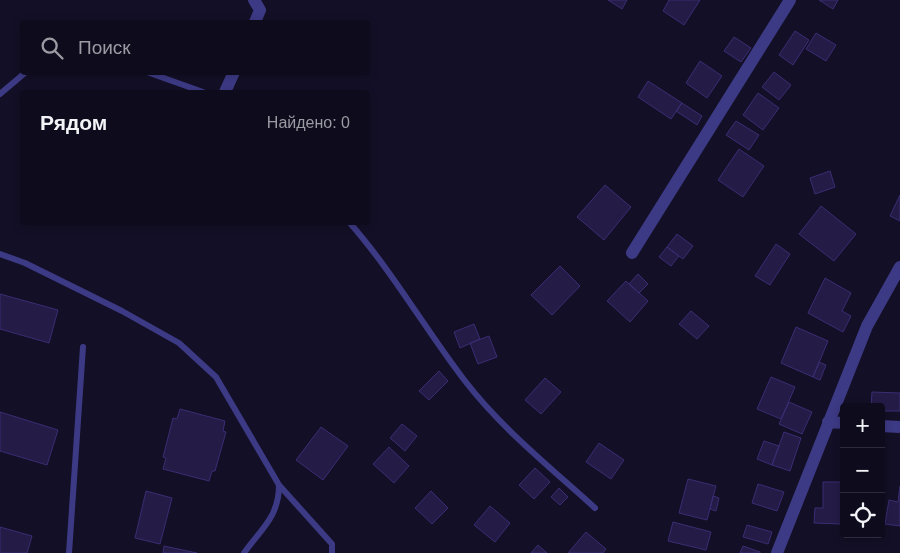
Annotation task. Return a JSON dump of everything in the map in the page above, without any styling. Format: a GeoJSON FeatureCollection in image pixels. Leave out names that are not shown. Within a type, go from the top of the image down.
{"type":"FeatureCollection","features":[{"type":"Feature","properties":{"kind":"street"},"geometry":{"type":"LineString","coordinates":[[254,0],[260,10],[256,20]]}},
{"type":"Feature","properties":{"kind":"street"},"geometry":{"type":"LineString","coordinates":[[632,252],[790,0]]}},
{"type":"Feature","properties":{"kind":"street"},"geometry":{"type":"LineString","coordinates":[[226,90],[233,75]]}},
{"type":"Feature","properties":{"kind":"street"},"geometry":{"type":"LineString","coordinates":[[778,553],[867,326],[900,268]]}},
{"type":"Feature","properties":{"kind":"street"},"geometry":{"type":"LineString","coordinates":[[828,422],[840,423]]}},
{"type":"Feature","properties":{"kind":"street"},"geometry":{"type":"LineString","coordinates":[[885,426],[900,427]]}},
{"type":"Feature","properties":{"kind":"lane"},"geometry":{"type":"LineString","coordinates":[[0,94],[22,75]]}},
{"type":"Feature","properties":{"kind":"lane"},"geometry":{"type":"LineString","coordinates":[[155,75],[197,90]]}},
{"type":"Feature","properties":{"kind":"lane"},"geometry":{"type":"LineString","coordinates":[[351,225],[371,248],[465,382],[503,424],[595,508]]}},
{"type":"Feature","properties":{"kind":"lane"},"geometry":{"type":"LineString","coordinates":[[0,254],[25,263],[122,311],[179,343],[216,377],[279,485],[332,544],[332,553]]}},
{"type":"Feature","properties":{"kind":"lane"},"geometry":{"type":"LineString","coordinates":[[69,553],[84,347]]}},
{"type":"Feature","properties":{"kind":"lane"},"geometry":{"type":"LineString","coordinates":[[244,553],[272,516],[279,502],[279,485]]}},
{"type":"Feature","properties":{"kind":"building"},"geometry":{"type":"Polygon","coordinates":[[[608,0],[627,0],[622,9],[608,0]]]}},
{"type":"Feature","properties":{"kind":"building"},"geometry":{"type":"Polygon","coordinates":[[[669,0],[700,0],[684,25],[663,11],[669,0]]]}},
{"type":"Feature","properties":{"kind":"building"},"geometry":{"type":"Polygon","coordinates":[[[819,0],[838,0],[833,9],[819,0]]]}},
{"type":"Feature","properties":{"kind":"building"},"geometry":{"type":"Polygon","coordinates":[[[795,31],[809,40],[793,65],[779,55],[795,31]]]}},
{"type":"Feature","properties":{"kind":"building"},"geometry":{"type":"Polygon","coordinates":[[[816,33],[836,45],[826,61],[806,49],[816,33]]]}},
{"type":"Feature","properties":{"kind":"building"},"geometry":{"type":"Polygon","coordinates":[[[734,37],[751,48],[741,62],[724,51],[734,37]]]}},
{"type":"Feature","properties":{"kind":"building"},"geometry":{"type":"Polygon","coordinates":[[[700,61],[722,76],[707,98],[686,83],[700,61]]]}},
{"type":"Feature","properties":{"kind":"building"},"geometry":{"type":"Polygon","coordinates":[[[774,72],[791,85],[779,100],[762,87],[774,72]]]}},
{"type":"Feature","properties":{"kind":"building"},"geometry":{"type":"Polygon","coordinates":[[[648,81],[682,103],[671,119],[638,97],[648,81]]]}},
{"type":"Feature","properties":{"kind":"building"},"geometry":{"type":"Polygon","coordinates":[[[758,93],[779,108],[763,130],[743,115],[758,93]]]}},
{"type":"Feature","properties":{"kind":"building"},"geometry":{"type":"Polygon","coordinates":[[[682,103],[702,116],[697,125],[676,111],[682,103]]]}},
{"type":"Feature","properties":{"kind":"building"},"geometry":{"type":"Polygon","coordinates":[[[736,121],[759,135],[749,150],[726,135],[736,121]]]}},
{"type":"Feature","properties":{"kind":"building"},"geometry":{"type":"Polygon","coordinates":[[[739,149],[764,166],[743,197],[718,180],[739,149]]]}},
{"type":"Feature","properties":{"kind":"building"},"geometry":{"type":"Polygon","coordinates":[[[830,171],[835,187],[815,194],[810,178],[830,171]]]}},
{"type":"Feature","properties":{"kind":"building"},"geometry":{"type":"Polygon","coordinates":[[[605,185],[631,207],[604,240],[577,217],[605,185]]]}},
{"type":"Feature","properties":{"kind":"building"},"geometry":{"type":"Polygon","coordinates":[[[900,195],[900,221],[890,216],[900,195]]]}},
{"type":"Feature","properties":{"kind":"building"},"geometry":{"type":"Polygon","coordinates":[[[821,206],[856,234],[834,261],[799,234],[821,206]]]}},
{"type":"Feature","properties":{"kind":"building"},"geometry":{"type":"Polygon","coordinates":[[[677,234],[693,246],[683,259],[667,247],[677,234]]]}},
{"type":"Feature","properties":{"kind":"building"},"geometry":{"type":"Polygon","coordinates":[[[776,244],[790,254],[770,285],[755,276],[776,244]]]}},
{"type":"Feature","properties":{"kind":"building"},"geometry":{"type":"Polygon","coordinates":[[[667,247],[679,256],[671,266],[659,257],[667,247]]]}},
{"type":"Feature","properties":{"kind":"building"},"geometry":{"type":"Polygon","coordinates":[[[560,266],[580,286],[552,315],[531,295],[560,266]]]}},
{"type":"Feature","properties":{"kind":"building"},"geometry":{"type":"Polygon","coordinates":[[[638,274],[648,284],[639,293],[629,284],[638,274]]]}},
{"type":"Feature","properties":{"kind":"building"},"geometry":{"type":"Polygon","coordinates":[[[825,278],[851,293],[842,311],[851,316],[843,332],[808,313],[825,278]]]}},
{"type":"Feature","properties":{"kind":"building"},"geometry":{"type":"Polygon","coordinates":[[[626,281],[648,301],[630,322],[607,301],[626,281]]]}},
{"type":"Feature","properties":{"kind":"building"},"geometry":{"type":"Polygon","coordinates":[[[0,294],[58,310],[49,343],[0,329],[0,294]]]}},
{"type":"Feature","properties":{"kind":"building"},"geometry":{"type":"Polygon","coordinates":[[[691,311],[709,326],[697,339],[679,324],[691,311]]]}},
{"type":"Feature","properties":{"kind":"building"},"geometry":{"type":"Polygon","coordinates":[[[474,324],[480,339],[460,348],[454,332],[474,324]]]}},
{"type":"Feature","properties":{"kind":"building"},"geometry":{"type":"Polygon","coordinates":[[[796,327],[828,341],[813,377],[781,363],[796,327]]]}},
{"type":"Feature","properties":{"kind":"building"},"geometry":{"type":"Polygon","coordinates":[[[489,336],[497,357],[478,364],[470,343],[489,336]]]}},
{"type":"Feature","properties":{"kind":"building"},"geometry":{"type":"Polygon","coordinates":[[[819,362],[826,365],[820,380],[813,377],[819,362]]]}},
{"type":"Feature","properties":{"kind":"building"},"geometry":{"type":"Polygon","coordinates":[[[439,371],[448,381],[429,400],[419,391],[439,371]]]}},
{"type":"Feature","properties":{"kind":"building"},"geometry":{"type":"Polygon","coordinates":[[[771,377],[795,387],[781,419],[757,409],[771,377]]]}},
{"type":"Feature","properties":{"kind":"building"},"geometry":{"type":"Polygon","coordinates":[[[545,378],[561,392],[541,414],[525,400],[545,378]]]}},
{"type":"Feature","properties":{"kind":"building"},"geometry":{"type":"Polygon","coordinates":[[[872,392],[900,393],[900,411],[885,411],[885,403],[871,403],[872,392]]]}},
{"type":"Feature","properties":{"kind":"building"},"geometry":{"type":"Polygon","coordinates":[[[789,402],[812,412],[802,434],[779,424],[789,402]]]}},
{"type":"Feature","properties":{"kind":"building"},"geometry":{"type":"Polygon","coordinates":[[[180,409],[225,421],[223,431],[226,432],[215,471],[212,471],[209,481],[163,469],[166,458],[163,457],[173,418],[177,419],[180,409]]]}},
{"type":"Feature","properties":{"kind":"building"},"geometry":{"type":"Polygon","coordinates":[[[0,412],[58,430],[47,465],[0,451],[0,412]]]}},
{"type":"Feature","properties":{"kind":"building"},"geometry":{"type":"Polygon","coordinates":[[[402,424],[417,436],[405,451],[390,438],[402,424]]]}},
{"type":"Feature","properties":{"kind":"building"},"geometry":{"type":"Polygon","coordinates":[[[321,427],[348,446],[323,480],[296,460],[321,427]]]}},
{"type":"Feature","properties":{"kind":"building"},"geometry":{"type":"Polygon","coordinates":[[[784,432],[801,438],[790,471],[772,465],[784,432]]]}},
{"type":"Feature","properties":{"kind":"building"},"geometry":{"type":"Polygon","coordinates":[[[764,441],[779,446],[772,465],[757,459],[764,441]]]}},
{"type":"Feature","properties":{"kind":"building"},"geometry":{"type":"Polygon","coordinates":[[[599,443],[624,460],[611,479],[586,462],[599,443]]]}},
{"type":"Feature","properties":{"kind":"building"},"geometry":{"type":"Polygon","coordinates":[[[389,447],[409,466],[394,483],[373,464],[389,447]]]}},
{"type":"Feature","properties":{"kind":"building"},"geometry":{"type":"Polygon","coordinates":[[[535,468],[550,482],[534,499],[519,485],[535,468]]]}},
{"type":"Feature","properties":{"kind":"building"},"geometry":{"type":"Polygon","coordinates":[[[688,479],[716,486],[707,520],[679,513],[688,479]]]}},
{"type":"Feature","properties":{"kind":"building"},"geometry":{"type":"Polygon","coordinates":[[[823,482],[840,482],[840,524],[814,523],[815,508],[823,508],[823,482]]]}},
{"type":"Feature","properties":{"kind":"building"},"geometry":{"type":"Polygon","coordinates":[[[758,484],[784,492],[777,511],[752,503],[758,484]]]}},
{"type":"Feature","properties":{"kind":"building"},"geometry":{"type":"Polygon","coordinates":[[[900,486],[900,526],[885,524],[889,500],[898,502],[900,486]]]}},
{"type":"Feature","properties":{"kind":"building"},"geometry":{"type":"Polygon","coordinates":[[[559,488],[568,497],[560,505],[551,497],[559,488]]]}},
{"type":"Feature","properties":{"kind":"building"},"geometry":{"type":"Polygon","coordinates":[[[146,491],[172,498],[160,544],[135,538],[146,491]]]}},
{"type":"Feature","properties":{"kind":"building"},"geometry":{"type":"Polygon","coordinates":[[[431,491],[448,508],[432,524],[415,508],[431,491]]]}},
{"type":"Feature","properties":{"kind":"building"},"geometry":{"type":"Polygon","coordinates":[[[713,496],[719,498],[716,511],[710,509],[713,496]]]}},
{"type":"Feature","properties":{"kind":"building"},"geometry":{"type":"Polygon","coordinates":[[[490,506],[510,523],[495,542],[474,525],[490,506]]]}},
{"type":"Feature","properties":{"kind":"building"},"geometry":{"type":"Polygon","coordinates":[[[673,522],[711,532],[706,550],[668,541],[673,522]]]}},
{"type":"Feature","properties":{"kind":"building"},"geometry":{"type":"Polygon","coordinates":[[[747,525],[772,532],[768,544],[743,537],[747,525]]]}},
{"type":"Feature","properties":{"kind":"building"},"geometry":{"type":"Polygon","coordinates":[[[0,527],[32,536],[27,553],[0,553],[0,527]]]}},
{"type":"Feature","properties":{"kind":"building"},"geometry":{"type":"Polygon","coordinates":[[[586,532],[606,549],[603,553],[568,553],[586,532]]]}},
{"type":"Feature","properties":{"kind":"building"},"geometry":{"type":"Polygon","coordinates":[[[538,545],[547,553],[531,553],[538,545]]]}},
{"type":"Feature","properties":{"kind":"building"},"geometry":{"type":"Polygon","coordinates":[[[164,546],[197,553],[163,553],[164,546]]]}},
{"type":"Feature","properties":{"kind":"building"},"geometry":{"type":"Polygon","coordinates":[[[743,546],[760,552],[760,553],[740,553],[743,546]]]}}]}
